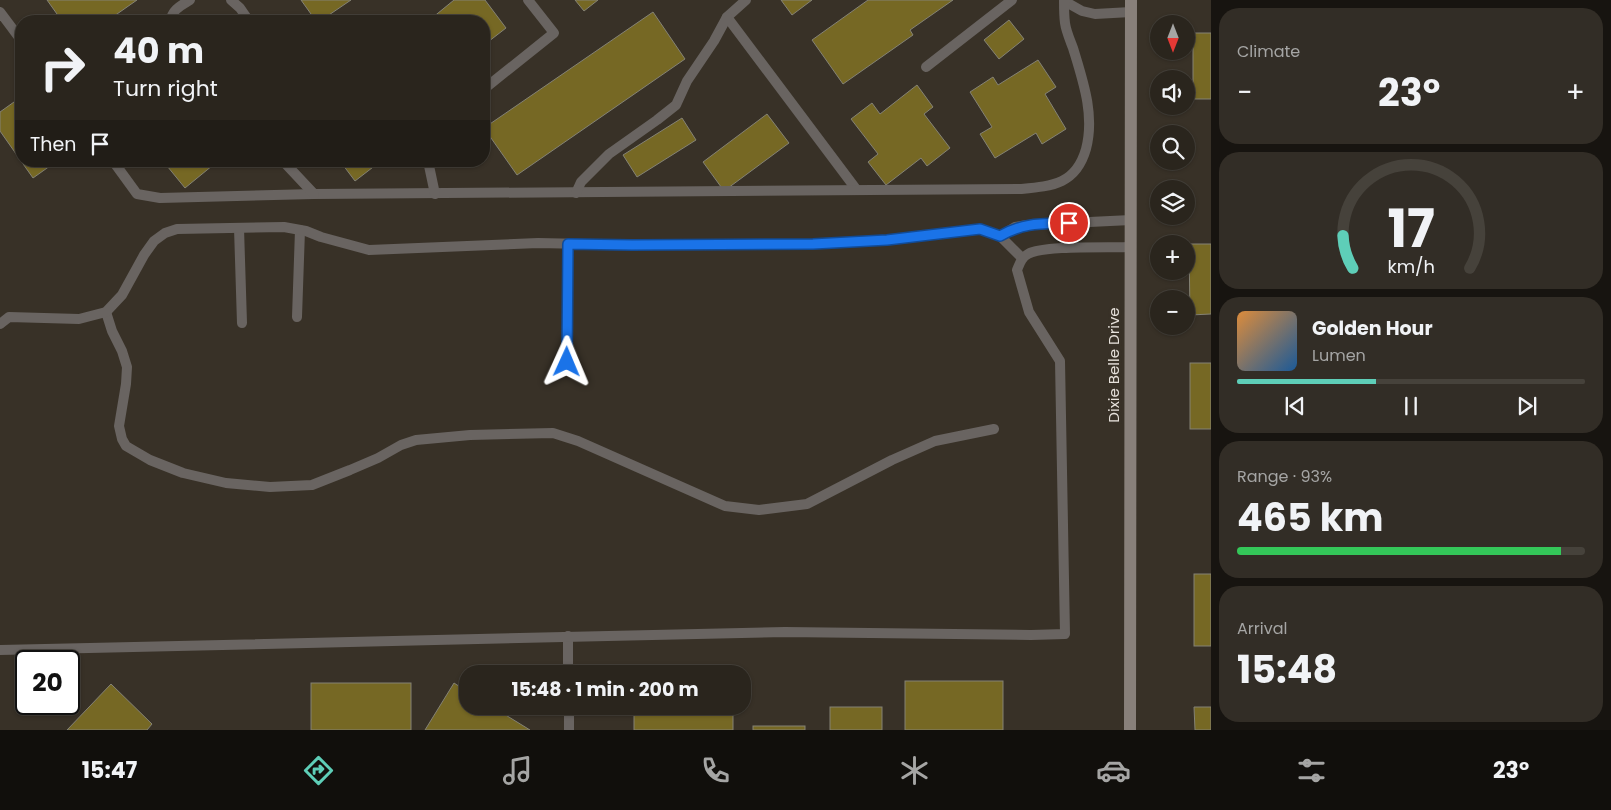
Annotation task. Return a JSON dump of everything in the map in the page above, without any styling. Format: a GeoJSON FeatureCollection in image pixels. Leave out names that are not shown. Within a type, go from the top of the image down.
{"type":"FeatureCollection","features":[{"type":"Feature","properties":{"kind":"street","name":"Dixie Belle Drive"},"geometry":{"type":"LineString","coordinates":[[1130,730],[1131,6]]}},
{"type":"Feature","properties":{"kind":"lane"},"geometry":{"type":"LineString","coordinates":[[172,15],[177,8],[190,0]]}},
{"type":"Feature","properties":{"kind":"lane"},"geometry":{"type":"LineString","coordinates":[[231,0],[245,15]]}},
{"type":"Feature","properties":{"kind":"lane"},"geometry":{"type":"LineString","coordinates":[[490,84],[554,33],[528,0]]}},
{"type":"Feature","properties":{"kind":"lane"},"geometry":{"type":"LineString","coordinates":[[576,193],[581,182],[609,154],[676,105],[687,81],[714,41],[727,17],[746,0]]}},
{"type":"Feature","properties":{"kind":"lane"},"geometry":{"type":"LineString","coordinates":[[926,67],[1012,0]]}},
{"type":"Feature","properties":{"kind":"lane"},"geometry":{"type":"LineString","coordinates":[[1064,0],[1082,11],[1095,14],[1131,6]]}},
{"type":"Feature","properties":{"kind":"lane"},"geometry":{"type":"LineString","coordinates":[[117,167],[137,194],[160,198],[314,194],[576,193],[1044,187],[1066,179],[1078,168],[1089,136],[1090,114],[1083,81],[1065,23],[1064,0]]}},
{"type":"Feature","properties":{"kind":"lane"},"geometry":{"type":"LineString","coordinates":[[0,12],[15,32]]}},
{"type":"Feature","properties":{"kind":"lane"},"geometry":{"type":"LineString","coordinates":[[727,17],[856,189]]}},
{"type":"Feature","properties":{"kind":"lane"},"geometry":{"type":"LineString","coordinates":[[289,167],[314,194]]}},
{"type":"Feature","properties":{"kind":"lane"},"geometry":{"type":"LineString","coordinates":[[429,167],[435,194]]}},
{"type":"Feature","properties":{"kind":"lane"},"geometry":{"type":"LineString","coordinates":[[1000,236],[1015,227],[1027,225],[1131,220]]}},
{"type":"Feature","properties":{"kind":"lane"},"geometry":{"type":"LineString","coordinates":[[0,324],[9,317],[79,319],[106,312],[122,295],[154,241],[165,232],[177,229],[284,227],[369,250],[538,243],[632,245],[813,244],[887,240],[980,229],[1000,236],[1022,258]]}},
{"type":"Feature","properties":{"kind":"lane"},"geometry":{"type":"LineString","coordinates":[[239,228],[242,323]]}},
{"type":"Feature","properties":{"kind":"lane"},"geometry":{"type":"LineString","coordinates":[[297,317],[300,230]]}},
{"type":"Feature","properties":{"kind":"lane"},"geometry":{"type":"LineString","coordinates":[[567,362],[568,244]]}},
{"type":"Feature","properties":{"kind":"lane"},"geometry":{"type":"LineString","coordinates":[[0,650],[785,632],[1064,634],[1060,362],[1029,312],[1017,270],[1022,258],[1030,253],[1053,249],[1131,247]]}},
{"type":"Feature","properties":{"kind":"lane"},"geometry":{"type":"LineString","coordinates":[[106,312],[112,331],[122,351],[126,367],[126,384],[120,426],[122,439],[126,446],[150,460],[183,473],[226,483],[270,487],[312,484],[364,464],[401,444],[416,440],[470,435],[553,433],[578,441],[725,506],[759,510],[807,504],[892,460],[935,441],[994,428]]}},
{"type":"Feature","properties":{"kind":"lane"},"geometry":{"type":"LineString","coordinates":[[568,636],[568,665]]}},
{"type":"Feature","properties":{"kind":"lane"},"geometry":{"type":"LineString","coordinates":[[569,715],[569,730]]}},
{"type":"Feature","properties":{"kind":"building"},"geometry":{"type":"Polygon","coordinates":[[[47,0],[137,0],[116,15],[58,15],[47,0]]]}},
{"type":"Feature","properties":{"kind":"building"},"geometry":{"type":"Polygon","coordinates":[[[301,0],[351,0],[329,15],[312,15],[301,0]]]}},
{"type":"Feature","properties":{"kind":"building"},"geometry":{"type":"Polygon","coordinates":[[[454,0],[485,0],[506,28],[490,40],[490,15],[436,15],[454,0]]]}},
{"type":"Feature","properties":{"kind":"building"},"geometry":{"type":"Polygon","coordinates":[[[575,0],[598,0],[584,11],[575,0]]]}},
{"type":"Feature","properties":{"kind":"building"},"geometry":{"type":"Polygon","coordinates":[[[781,0],[812,0],[792,15],[781,0]]]}},
{"type":"Feature","properties":{"kind":"building"},"geometry":{"type":"Polygon","coordinates":[[[868,0],[953,0],[910,30],[913,35],[843,84],[812,40],[868,0]]]}},
{"type":"Feature","properties":{"kind":"building"},"geometry":{"type":"Polygon","coordinates":[[[653,12],[685,59],[517,175],[490,137],[490,124],[653,12]]]}},
{"type":"Feature","properties":{"kind":"building"},"geometry":{"type":"Polygon","coordinates":[[[1009,20],[1024,39],[999,59],[984,40],[1009,20]]]}},
{"type":"Feature","properties":{"kind":"building"},"geometry":{"type":"Polygon","coordinates":[[[1195,33],[1211,33],[1211,99],[1195,99],[1195,70],[1193,70],[1195,33]]]}},
{"type":"Feature","properties":{"kind":"building"},"geometry":{"type":"Polygon","coordinates":[[[1038,60],[1056,87],[1045,94],[1066,129],[1042,144],[1036,133],[995,158],[980,134],[992,127],[970,92],[993,77],[998,85],[1038,60]]]}},
{"type":"Feature","properties":{"kind":"building"},"geometry":{"type":"Polygon","coordinates":[[[917,85],[933,107],[924,114],[950,148],[927,166],[921,158],[886,185],[868,162],[878,154],[851,119],[872,103],[880,114],[917,85]]]}},
{"type":"Feature","properties":{"kind":"building"},"geometry":{"type":"Polygon","coordinates":[[[15,101],[15,152],[0,131],[0,112],[15,101]]]}},
{"type":"Feature","properties":{"kind":"building"},"geometry":{"type":"Polygon","coordinates":[[[767,114],[789,143],[724,191],[703,162],[767,114]]]}},
{"type":"Feature","properties":{"kind":"building"},"geometry":{"type":"Polygon","coordinates":[[[682,118],[696,140],[637,177],[623,155],[682,118]]]}},
{"type":"Feature","properties":{"kind":"building"},"geometry":{"type":"Polygon","coordinates":[[[25,167],[49,167],[33,178],[25,167]]]}},
{"type":"Feature","properties":{"kind":"building"},"geometry":{"type":"Polygon","coordinates":[[[168,167],[211,167],[185,188],[168,167]]]}},
{"type":"Feature","properties":{"kind":"building"},"geometry":{"type":"Polygon","coordinates":[[[344,167],[373,167],[355,181],[344,167]]]}},
{"type":"Feature","properties":{"kind":"building"},"geometry":{"type":"Polygon","coordinates":[[[1195,244],[1211,244],[1211,314],[1195,315],[1195,290],[1190,290],[1190,280],[1195,280],[1195,244]]]}},
{"type":"Feature","properties":{"kind":"building"},"geometry":{"type":"Polygon","coordinates":[[[1190,363],[1211,363],[1211,429],[1190,429],[1190,363]]]}},
{"type":"Feature","properties":{"kind":"building"},"geometry":{"type":"Polygon","coordinates":[[[1194,574],[1211,574],[1211,646],[1194,646],[1194,574]]]}},
{"type":"Feature","properties":{"kind":"building"},"geometry":{"type":"Polygon","coordinates":[[[905,681],[1003,681],[1003,730],[905,730],[905,681]]]}},
{"type":"Feature","properties":{"kind":"building"},"geometry":{"type":"Polygon","coordinates":[[[311,683],[411,683],[411,730],[311,730],[311,683]]]}},
{"type":"Feature","properties":{"kind":"building"},"geometry":{"type":"Polygon","coordinates":[[[454,683],[459,686],[459,715],[506,715],[530,730],[425,730],[454,683]]]}},
{"type":"Feature","properties":{"kind":"building"},"geometry":{"type":"Polygon","coordinates":[[[111,684],[152,724],[147,730],[67,730],[111,684]]]}},
{"type":"Feature","properties":{"kind":"building"},"geometry":{"type":"Polygon","coordinates":[[[830,707],[882,707],[882,730],[830,730],[830,707]]]}},
{"type":"Feature","properties":{"kind":"building"},"geometry":{"type":"Polygon","coordinates":[[[1194,707],[1211,707],[1211,730],[1195,730],[1194,707]]]}},
{"type":"Feature","properties":{"kind":"building"},"geometry":{"type":"Polygon","coordinates":[[[634,715],[733,715],[733,730],[634,730],[634,715]]]}},
{"type":"Feature","properties":{"kind":"building"},"geometry":{"type":"Polygon","coordinates":[[[753,726],[805,726],[805,730],[753,730],[753,726]]]}},
{"type":"Feature","properties":{"kind":"route"},"geometry":{"type":"LineString","coordinates":[[567,362],[568,244],[813,244],[887,240],[980,229],[1000,236],[1015,227],[1069,223]]}}]}
